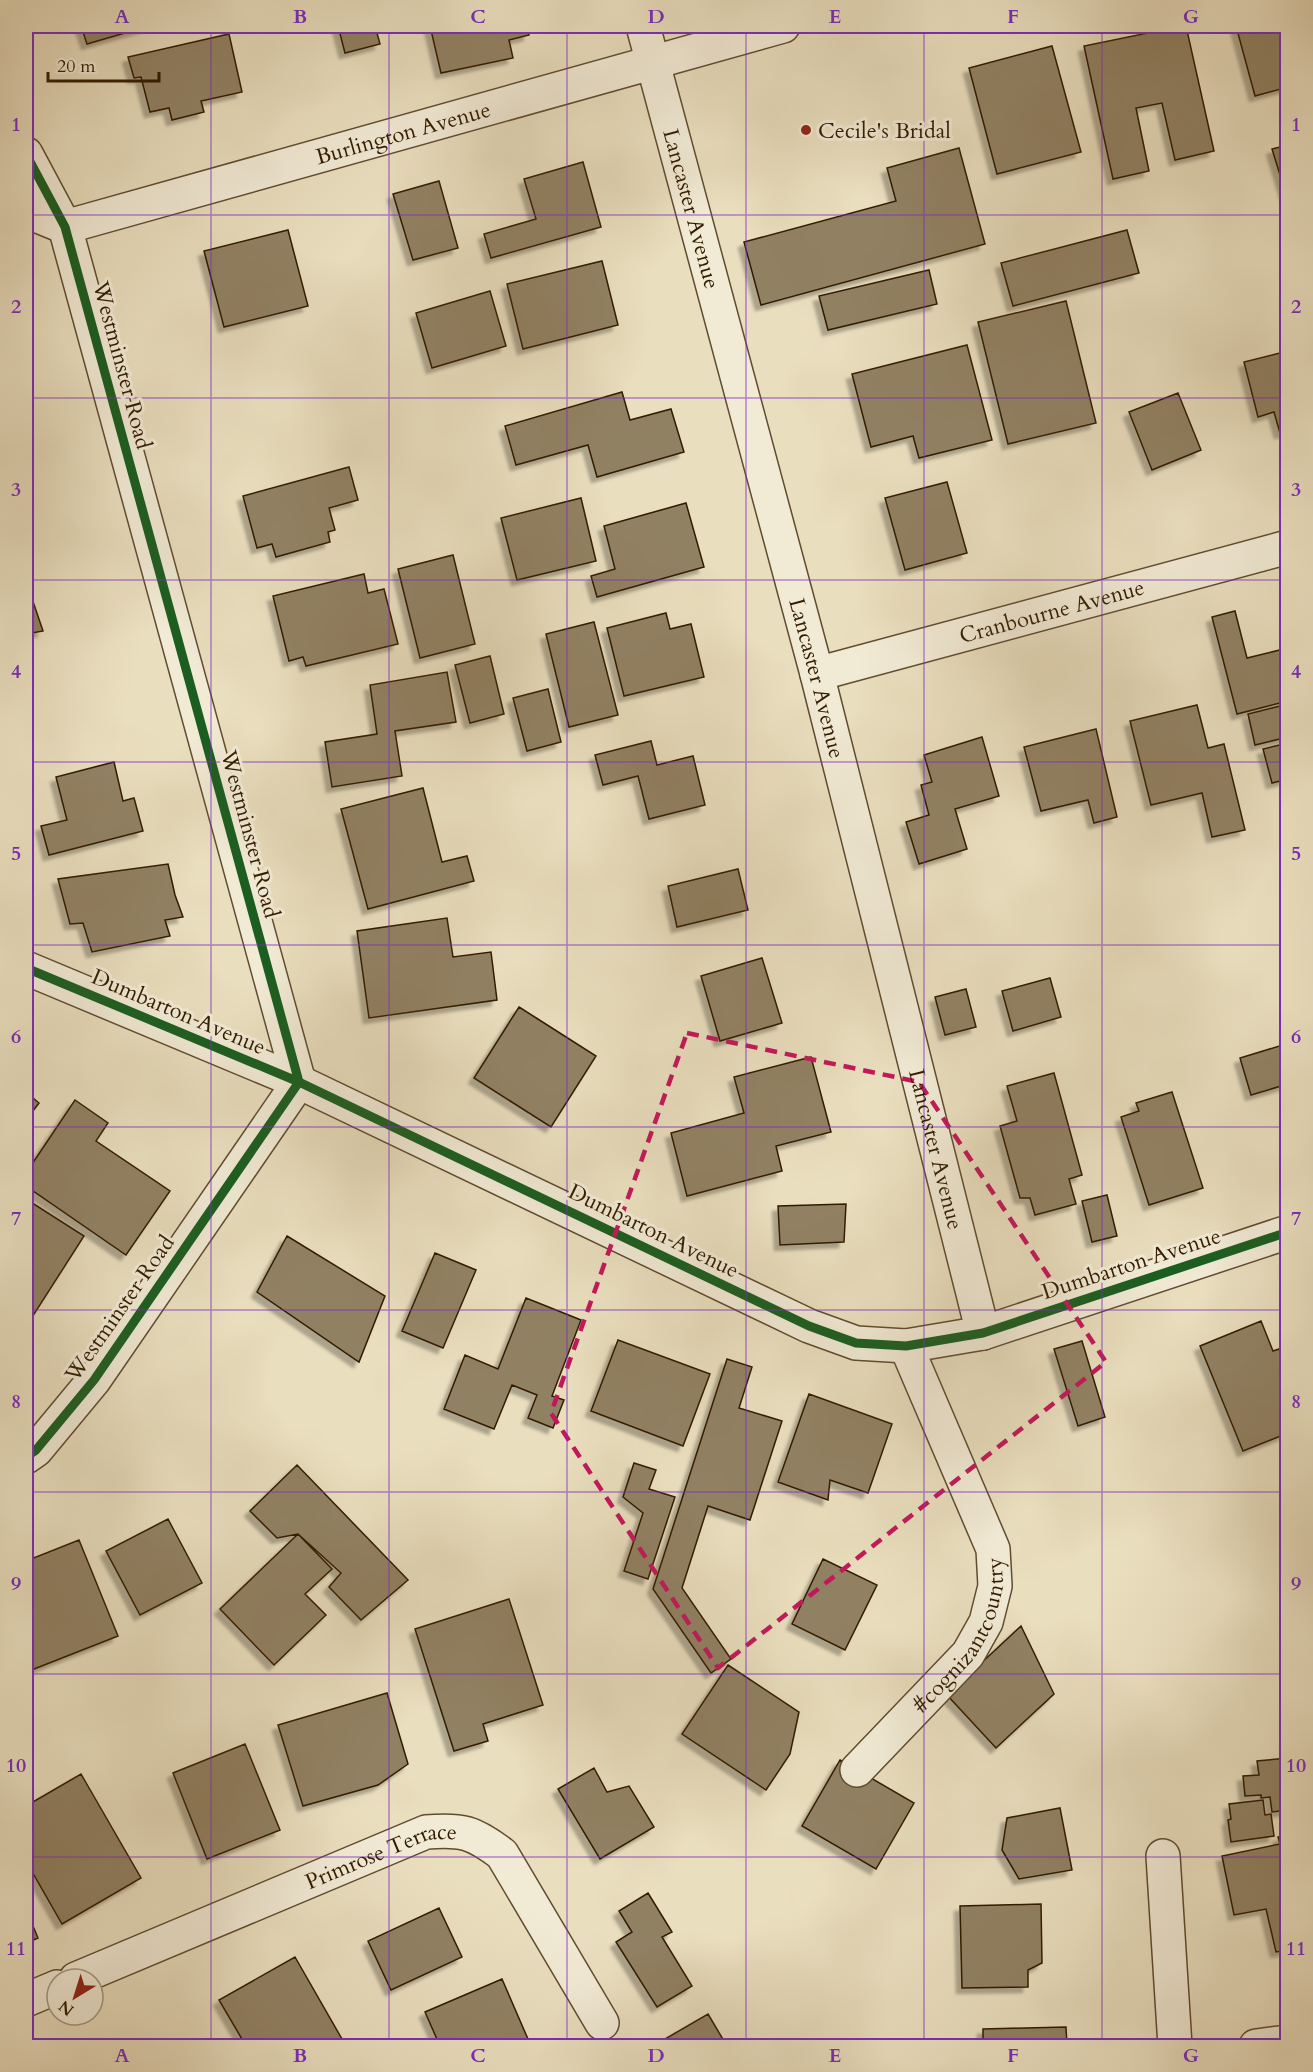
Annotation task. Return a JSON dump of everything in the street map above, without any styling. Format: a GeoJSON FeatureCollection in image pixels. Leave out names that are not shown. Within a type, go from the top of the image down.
{"type":"FeatureCollection","features":[{"type":"Feature","properties":{"kind":"street","name":"Lancaster Avenue"},"geometry":{"type":"LineString","coordinates":[[643,26],[817,674],[983,1333]]}},
{"type":"Feature","properties":{"kind":"street","name":"Burlington Avenue"},"geometry":{"type":"LineString","coordinates":[[66,227],[783,26]]}},
{"type":"Feature","properties":{"kind":"street","name":"Westminster Road"},"geometry":{"type":"LineString","coordinates":[[26,154],[66,227],[299,1082],[94,1380],[36,1450],[26,1457]]}},
{"type":"Feature","properties":{"kind":"street"},"geometry":{"type":"LineString","coordinates":[[26,211],[66,227]]}},
{"type":"Feature","properties":{"kind":"street","name":"Cranbourne Avenue"},"geometry":{"type":"LineString","coordinates":[[817,674],[1287,547]]}},
{"type":"Feature","properties":{"kind":"street","name":"Dumbarton Avenue"},"geometry":{"type":"LineString","coordinates":[[26,968],[299,1082],[809,1326],[856,1343],[906,1346],[983,1333],[1287,1232]]}},
{"type":"Feature","properties":{"kind":"street","name":"#cognizantcountry"},"geometry":{"type":"LineString","coordinates":[[857,1770],[968,1654],[986,1622],[995,1586],[993,1549],[906,1346]]}},
{"type":"Feature","properties":{"kind":"street","name":"Primrose Terrace"},"geometry":{"type":"LineString","coordinates":[[105,1967],[426,1832],[453,1830],[480,1838],[502,1854],[602,2023]]}},
{"type":"Feature","properties":{"kind":"street"},"geometry":{"type":"LineString","coordinates":[[1163,1856],[1174,2046]]}},
{"type":"Feature","properties":{"kind":"street"},"geometry":{"type":"LineString","coordinates":[[26,2000],[45,1992]]}},
{"type":"Feature","properties":{"kind":"street"},"geometry":{"type":"LineString","coordinates":[[1256,2046],[1287,2042]]}},
{"type":"Feature","properties":{"kind":"highlighted area"},"geometry":{"type":"Polygon","coordinates":[[[687,1033],[919,1082],[1106,1362],[718,1668],[551,1413],[687,1033]]]}},
{"type":"Feature","properties":{"kind":"building"},"geometry":{"type":"Polygon","coordinates":[[[81,26],[149,26],[87,44],[81,26]]]}},
{"type":"Feature","properties":{"kind":"building"},"geometry":{"type":"Polygon","coordinates":[[[338,26],[375,26],[380,44],[345,53],[338,26]]]}},
{"type":"Feature","properties":{"kind":"building"},"geometry":{"type":"Polygon","coordinates":[[[430,26],[527,26],[529,35],[509,40],[513,58],[441,73],[430,26]]]}},
{"type":"Feature","properties":{"kind":"building"},"geometry":{"type":"Polygon","coordinates":[[[1186,26],[1214,151],[1175,160],[1162,103],[1136,108],[1149,171],[1113,179],[1084,46],[1186,26]]]}},
{"type":"Feature","properties":{"kind":"building"},"geometry":{"type":"Polygon","coordinates":[[[1236,26],[1288,26],[1288,87],[1255,96],[1236,26]]]}},
{"type":"Feature","properties":{"kind":"building"},"geometry":{"type":"Polygon","coordinates":[[[229,34],[242,92],[201,101],[204,112],[172,120],[169,108],[150,112],[141,77],[134,78],[128,57],[229,34]]]}},
{"type":"Feature","properties":{"kind":"building"},"geometry":{"type":"Polygon","coordinates":[[[1052,46],[1081,152],[997,174],[969,68],[1052,46]]]}},
{"type":"Feature","properties":{"kind":"building"},"geometry":{"type":"Polygon","coordinates":[[[1288,145],[1288,201],[1272,149],[1288,145]]]}},
{"type":"Feature","properties":{"kind":"building"},"geometry":{"type":"Polygon","coordinates":[[[959,148],[985,244],[761,305],[744,242],[896,201],[887,168],[959,148]]]}},
{"type":"Feature","properties":{"kind":"building"},"geometry":{"type":"Polygon","coordinates":[[[583,162],[601,227],[491,258],[484,234],[536,219],[524,179],[583,162]]]}},
{"type":"Feature","properties":{"kind":"building"},"geometry":{"type":"Polygon","coordinates":[[[439,181],[458,248],[413,260],[393,194],[439,181]]]}},
{"type":"Feature","properties":{"kind":"building"},"geometry":{"type":"Polygon","coordinates":[[[288,230],[308,306],[224,327],[204,251],[288,230]]]}},
{"type":"Feature","properties":{"kind":"building"},"geometry":{"type":"Polygon","coordinates":[[[1127,230],[1139,273],[1013,306],[1001,263],[1127,230]]]}},
{"type":"Feature","properties":{"kind":"building"},"geometry":{"type":"Polygon","coordinates":[[[602,261],[618,325],[523,349],[507,284],[602,261]]]}},
{"type":"Feature","properties":{"kind":"building"},"geometry":{"type":"Polygon","coordinates":[[[929,270],[937,304],[828,330],[819,296],[929,270]]]}},
{"type":"Feature","properties":{"kind":"building"},"geometry":{"type":"Polygon","coordinates":[[[490,291],[506,346],[432,368],[416,313],[490,291]]]}},
{"type":"Feature","properties":{"kind":"building"},"geometry":{"type":"Polygon","coordinates":[[[1066,301],[1096,423],[1008,444],[978,322],[1066,301]]]}},
{"type":"Feature","properties":{"kind":"building"},"geometry":{"type":"Polygon","coordinates":[[[967,345],[992,440],[919,458],[913,436],[871,447],[852,374],[967,345]]]}},
{"type":"Feature","properties":{"kind":"building"},"geometry":{"type":"Polygon","coordinates":[[[1288,351],[1288,431],[1280,433],[1274,412],[1258,417],[1244,362],[1288,351]]]}},
{"type":"Feature","properties":{"kind":"building"},"geometry":{"type":"Polygon","coordinates":[[[622,392],[630,420],[671,409],[684,452],[597,477],[588,445],[516,465],[505,426],[622,392]]]}},
{"type":"Feature","properties":{"kind":"building"},"geometry":{"type":"Polygon","coordinates":[[[1178,393],[1201,450],[1152,470],[1129,412],[1178,393]]]}},
{"type":"Feature","properties":{"kind":"building"},"geometry":{"type":"Polygon","coordinates":[[[349,467],[358,500],[329,508],[335,530],[328,532],[330,542],[276,557],[272,544],[257,548],[243,496],[349,467]]]}},
{"type":"Feature","properties":{"kind":"building"},"geometry":{"type":"Polygon","coordinates":[[[947,482],[967,553],[905,570],[885,498],[947,482]]]}},
{"type":"Feature","properties":{"kind":"building"},"geometry":{"type":"Polygon","coordinates":[[[581,498],[596,561],[517,580],[501,518],[581,498]]]}},
{"type":"Feature","properties":{"kind":"building"},"geometry":{"type":"Polygon","coordinates":[[[686,503],[704,567],[597,597],[591,576],[615,569],[604,526],[686,503]]]}},
{"type":"Feature","properties":{"kind":"building"},"geometry":{"type":"Polygon","coordinates":[[[453,555],[475,644],[420,658],[398,569],[453,555]]]}},
{"type":"Feature","properties":{"kind":"building"},"geometry":{"type":"Polygon","coordinates":[[[364,574],[368,593],[384,589],[398,644],[306,666],[303,657],[289,661],[273,596],[364,574]]]}},
{"type":"Feature","properties":{"kind":"building"},"geometry":{"type":"Polygon","coordinates":[[[26,581],[43,631],[26,634],[26,581]]]}},
{"type":"Feature","properties":{"kind":"building"},"geometry":{"type":"Polygon","coordinates":[[[1235,611],[1247,658],[1288,648],[1288,701],[1237,714],[1212,617],[1235,611]]]}},
{"type":"Feature","properties":{"kind":"building"},"geometry":{"type":"Polygon","coordinates":[[[666,613],[670,629],[691,624],[704,677],[624,696],[607,628],[666,613]]]}},
{"type":"Feature","properties":{"kind":"building"},"geometry":{"type":"Polygon","coordinates":[[[594,622],[618,715],[569,727],[546,634],[594,622]]]}},
{"type":"Feature","properties":{"kind":"building"},"geometry":{"type":"Polygon","coordinates":[[[490,656],[504,714],[470,723],[455,665],[490,656]]]}},
{"type":"Feature","properties":{"kind":"building"},"geometry":{"type":"Polygon","coordinates":[[[447,672],[456,722],[395,731],[402,776],[332,787],[325,742],[377,734],[370,685],[447,672]]]}},
{"type":"Feature","properties":{"kind":"building"},"geometry":{"type":"Polygon","coordinates":[[[548,689],[561,742],[527,751],[513,698],[548,689]]]}},
{"type":"Feature","properties":{"kind":"building"},"geometry":{"type":"Polygon","coordinates":[[[1288,704],[1288,737],[1255,745],[1248,714],[1288,704]]]}},
{"type":"Feature","properties":{"kind":"building"},"geometry":{"type":"Polygon","coordinates":[[[1197,705],[1208,748],[1224,744],[1245,830],[1212,837],[1202,793],[1151,805],[1130,721],[1197,705]]]}},
{"type":"Feature","properties":{"kind":"building"},"geometry":{"type":"Polygon","coordinates":[[[1096,729],[1117,817],[1094,823],[1088,800],[1041,811],[1024,747],[1096,729]]]}},
{"type":"Feature","properties":{"kind":"building"},"geometry":{"type":"Polygon","coordinates":[[[982,737],[999,796],[955,809],[967,849],[919,864],[906,822],[929,815],[921,785],[932,782],[924,755],[982,737]]]}},
{"type":"Feature","properties":{"kind":"building"},"geometry":{"type":"Polygon","coordinates":[[[651,741],[657,765],[693,756],[705,805],[649,819],[638,776],[603,785],[595,755],[651,741]]]}},
{"type":"Feature","properties":{"kind":"building"},"geometry":{"type":"Polygon","coordinates":[[[1288,743],[1288,779],[1272,783],[1263,749],[1288,743]]]}},
{"type":"Feature","properties":{"kind":"building"},"geometry":{"type":"Polygon","coordinates":[[[114,762],[123,801],[134,798],[143,831],[49,855],[41,826],[67,820],[56,777],[114,762]]]}},
{"type":"Feature","properties":{"kind":"building"},"geometry":{"type":"Polygon","coordinates":[[[423,788],[442,862],[467,856],[474,881],[368,909],[341,809],[423,788]]]}},
{"type":"Feature","properties":{"kind":"building"},"geometry":{"type":"Polygon","coordinates":[[[168,864],[183,917],[165,920],[170,936],[92,952],[83,923],[70,924],[58,879],[168,864]]]}},
{"type":"Feature","properties":{"kind":"building"},"geometry":{"type":"Polygon","coordinates":[[[738,869],[748,910],[677,927],[668,886],[738,869]]]}},
{"type":"Feature","properties":{"kind":"building"},"geometry":{"type":"Polygon","coordinates":[[[447,918],[453,957],[491,952],[497,1000],[369,1018],[357,931],[447,918]]]}},
{"type":"Feature","properties":{"kind":"building"},"geometry":{"type":"Polygon","coordinates":[[[762,958],[782,1023],[720,1041],[701,976],[762,958]]]}},
{"type":"Feature","properties":{"kind":"building"},"geometry":{"type":"Polygon","coordinates":[[[1050,978],[1061,1017],[1013,1031],[1002,991],[1050,978]]]}},
{"type":"Feature","properties":{"kind":"building"},"geometry":{"type":"Polygon","coordinates":[[[966,989],[976,1027],[945,1035],[935,997],[966,989]]]}},
{"type":"Feature","properties":{"kind":"building"},"geometry":{"type":"Polygon","coordinates":[[[519,1007],[596,1056],[551,1127],[474,1078],[519,1007]]]}},
{"type":"Feature","properties":{"kind":"building"},"geometry":{"type":"Polygon","coordinates":[[[1286,1044],[1288,1084],[1251,1095],[1240,1058],[1286,1044]]]}},
{"type":"Feature","properties":{"kind":"building"},"geometry":{"type":"Polygon","coordinates":[[[811,1057],[831,1132],[776,1146],[782,1171],[687,1196],[671,1133],[744,1113],[734,1077],[811,1057]]]}},
{"type":"Feature","properties":{"kind":"building"},"geometry":{"type":"Polygon","coordinates":[[[1054,1073],[1082,1175],[1069,1179],[1076,1204],[1035,1215],[1030,1198],[1020,1198],[1000,1126],[1017,1121],[1007,1086],[1054,1073]]]}},
{"type":"Feature","properties":{"kind":"building"},"geometry":{"type":"Polygon","coordinates":[[[26,1092],[39,1103],[26,1120],[26,1092]]]}},
{"type":"Feature","properties":{"kind":"building"},"geometry":{"type":"Polygon","coordinates":[[[1172,1092],[1203,1188],[1149,1205],[1121,1117],[1139,1111],[1136,1103],[1172,1092]]]}},
{"type":"Feature","properties":{"kind":"building"},"geometry":{"type":"Polygon","coordinates":[[[75,1100],[108,1123],[96,1141],[170,1191],[126,1255],[26,1186],[26,1173],[75,1100]]]}},
{"type":"Feature","properties":{"kind":"building"},"geometry":{"type":"Polygon","coordinates":[[[1107,1195],[1117,1236],[1092,1242],[1082,1201],[1107,1195]]]}},
{"type":"Feature","properties":{"kind":"building"},"geometry":{"type":"Polygon","coordinates":[[[26,1199],[84,1236],[29,1322],[26,1320],[26,1199]]]}},
{"type":"Feature","properties":{"kind":"building"},"geometry":{"type":"Polygon","coordinates":[[[846,1204],[844,1242],[780,1245],[778,1206],[846,1204]]]}},
{"type":"Feature","properties":{"kind":"building"},"geometry":{"type":"Polygon","coordinates":[[[287,1236],[385,1296],[359,1362],[257,1292],[287,1236]]]}},
{"type":"Feature","properties":{"kind":"building"},"geometry":{"type":"Polygon","coordinates":[[[435,1253],[476,1270],[443,1348],[402,1331],[435,1253]]]}},
{"type":"Feature","properties":{"kind":"building"},"geometry":{"type":"Polygon","coordinates":[[[526,1298],[581,1320],[552,1396],[564,1400],[553,1428],[528,1418],[537,1395],[512,1385],[494,1429],[444,1409],[465,1355],[498,1369],[526,1298]]]}},
{"type":"Feature","properties":{"kind":"building"},"geometry":{"type":"Polygon","coordinates":[[[1261,1321],[1273,1351],[1282,1348],[1288,1361],[1288,1433],[1243,1451],[1200,1346],[1261,1321]]]}},
{"type":"Feature","properties":{"kind":"building"},"geometry":{"type":"Polygon","coordinates":[[[618,1340],[710,1374],[683,1446],[591,1411],[618,1340]]]}},
{"type":"Feature","properties":{"kind":"building"},"geometry":{"type":"Polygon","coordinates":[[[1082,1341],[1105,1417],[1078,1426],[1054,1349],[1082,1341]]]}},
{"type":"Feature","properties":{"kind":"building"},"geometry":{"type":"Polygon","coordinates":[[[727,1359],[752,1367],[739,1408],[782,1421],[750,1520],[708,1506],[682,1588],[731,1659],[711,1673],[653,1589],[727,1359]]]}},
{"type":"Feature","properties":{"kind":"building"},"geometry":{"type":"Polygon","coordinates":[[[809,1394],[892,1424],[868,1493],[830,1480],[828,1500],[778,1482],[809,1394]]]}},
{"type":"Feature","properties":{"kind":"building"},"geometry":{"type":"Polygon","coordinates":[[[634,1463],[656,1470],[649,1489],[675,1497],[648,1579],[624,1571],[643,1513],[623,1497],[634,1463]]]}},
{"type":"Feature","properties":{"kind":"building"},"geometry":{"type":"Polygon","coordinates":[[[297,1465],[408,1580],[361,1620],[329,1587],[341,1573],[298,1534],[277,1538],[250,1511],[297,1465]]]}},
{"type":"Feature","properties":{"kind":"building"},"geometry":{"type":"Polygon","coordinates":[[[168,1519],[202,1583],[140,1615],[106,1551],[168,1519]]]}},
{"type":"Feature","properties":{"kind":"building"},"geometry":{"type":"Polygon","coordinates":[[[298,1534],[332,1569],[305,1594],[326,1615],[274,1665],[220,1609],[298,1534]]]}},
{"type":"Feature","properties":{"kind":"building"},"geometry":{"type":"Polygon","coordinates":[[[79,1540],[118,1636],[29,1671],[26,1663],[26,1561],[79,1540]]]}},
{"type":"Feature","properties":{"kind":"building"},"geometry":{"type":"Polygon","coordinates":[[[823,1559],[877,1585],[845,1650],[792,1624],[823,1559]]]}},
{"type":"Feature","properties":{"kind":"building"},"geometry":{"type":"Polygon","coordinates":[[[509,1599],[543,1705],[483,1724],[488,1741],[454,1751],[415,1629],[509,1599]]]}},
{"type":"Feature","properties":{"kind":"building"},"geometry":{"type":"Polygon","coordinates":[[[1021,1626],[1054,1694],[996,1748],[947,1695],[1021,1626]]]}},
{"type":"Feature","properties":{"kind":"building"},"geometry":{"type":"Polygon","coordinates":[[[728,1665],[799,1712],[790,1754],[766,1790],[682,1734],[728,1665]]]}},
{"type":"Feature","properties":{"kind":"building"},"geometry":{"type":"Polygon","coordinates":[[[387,1693],[408,1764],[378,1785],[303,1806],[278,1725],[387,1693]]]}},
{"type":"Feature","properties":{"kind":"building"},"geometry":{"type":"Polygon","coordinates":[[[245,1744],[280,1830],[207,1859],[173,1773],[245,1744]]]}},
{"type":"Feature","properties":{"kind":"building"},"geometry":{"type":"Polygon","coordinates":[[[1288,1758],[1288,1810],[1272,1812],[1270,1797],[1245,1796],[1243,1776],[1259,1775],[1257,1761],[1288,1758]]]}},
{"type":"Feature","properties":{"kind":"building"},"geometry":{"type":"Polygon","coordinates":[[[840,1760],[914,1803],[876,1869],[802,1826],[840,1760]]]}},
{"type":"Feature","properties":{"kind":"building"},"geometry":{"type":"Polygon","coordinates":[[[594,1768],[607,1792],[629,1786],[654,1827],[600,1859],[558,1789],[594,1768]]]}},
{"type":"Feature","properties":{"kind":"building"},"geometry":{"type":"Polygon","coordinates":[[[81,1774],[141,1878],[62,1924],[26,1861],[26,1806],[81,1774]]]}},
{"type":"Feature","properties":{"kind":"building"},"geometry":{"type":"Polygon","coordinates":[[[1263,1800],[1265,1815],[1271,1814],[1274,1836],[1231,1842],[1228,1820],[1231,1819],[1229,1804],[1263,1800]]]}},
{"type":"Feature","properties":{"kind":"building"},"geometry":{"type":"Polygon","coordinates":[[[1060,1808],[1072,1870],[1019,1879],[1002,1850],[1007,1818],[1060,1808]]]}},
{"type":"Feature","properties":{"kind":"building"},"geometry":{"type":"Polygon","coordinates":[[[1288,1835],[1288,1950],[1276,1952],[1266,1909],[1234,1915],[1222,1856],[1280,1844],[1278,1837],[1288,1835]]]}},
{"type":"Feature","properties":{"kind":"building"},"geometry":{"type":"Polygon","coordinates":[[[648,1893],[672,1932],[662,1937],[692,1986],[657,2007],[616,1942],[632,1932],[619,1911],[648,1893]]]}},
{"type":"Feature","properties":{"kind":"building"},"geometry":{"type":"Polygon","coordinates":[[[1041,1904],[1042,1963],[1028,1970],[1028,1987],[962,1988],[960,1906],[1041,1904]]]}},
{"type":"Feature","properties":{"kind":"building"},"geometry":{"type":"Polygon","coordinates":[[[439,1908],[462,1957],[391,1990],[368,1941],[439,1908]]]}},
{"type":"Feature","properties":{"kind":"building"},"geometry":{"type":"Polygon","coordinates":[[[26,1909],[38,1938],[26,1943],[26,1909]]]}},
{"type":"Feature","properties":{"kind":"building"},"geometry":{"type":"Polygon","coordinates":[[[295,1957],[346,2046],[246,2046],[219,2000],[295,1957]]]}},
{"type":"Feature","properties":{"kind":"building"},"geometry":{"type":"Polygon","coordinates":[[[502,1979],[531,2046],[457,2046],[456,2044],[440,2046],[425,2012],[502,1979]]]}},
{"type":"Feature","properties":{"kind":"building"},"geometry":{"type":"Polygon","coordinates":[[[708,2014],[727,2046],[653,2046],[708,2014]]]}},
{"type":"Feature","properties":{"kind":"building"},"geometry":{"type":"Polygon","coordinates":[[[1066,2027],[1067,2046],[983,2046],[983,2029],[1066,2027]]]}},
{"type":"Feature","properties":{"kind":"cycle path"},"geometry":{"type":"LineString","coordinates":[[26,154],[65,227],[299,1082],[94,1380],[36,1450],[26,1457]]}},
{"type":"Feature","properties":{"kind":"cycle path"},"geometry":{"type":"LineString","coordinates":[[26,968],[299,1082],[809,1326],[856,1343],[906,1346],[983,1333],[1288,1232]]}},
{"type":"Feature","properties":{"kind":"place","name":"Cecile's Bridal"},"geometry":{"type":"Point","coordinates":[806,130]}}]}
